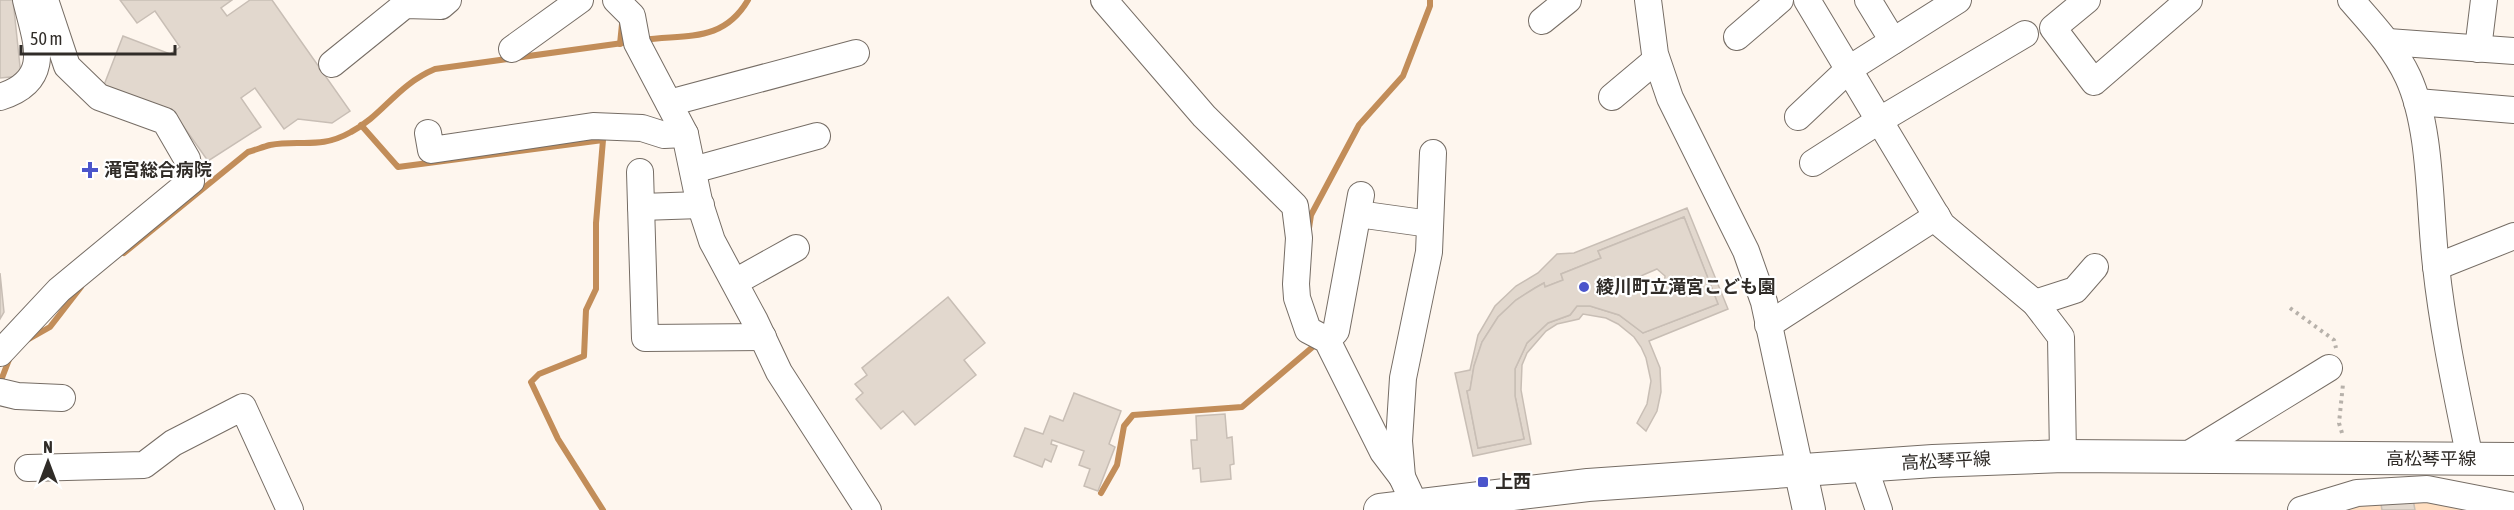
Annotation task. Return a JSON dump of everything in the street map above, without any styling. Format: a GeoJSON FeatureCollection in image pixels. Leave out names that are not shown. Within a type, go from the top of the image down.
{"type":"FeatureCollection","features":[{"type":"Feature","properties":{"kind":"main road","name":"高松琴平線"},"geometry":{"type":"LineString","coordinates":[[1380,510],[1588,485],[1800,469],[2064,456],[2514,459]]}},
{"type":"Feature","properties":{"kind":"main road"},"geometry":{"type":"LineString","coordinates":[[1800,469],[1809,510]]}},
{"type":"Feature","properties":{"kind":"street"},"geometry":{"type":"LineString","coordinates":[[0,97],[25,87],[38,65],[37,47],[26,0]]}},
{"type":"Feature","properties":{"kind":"street"},"geometry":{"type":"LineString","coordinates":[[0,353],[59,290],[191,181],[187,159],[165,121],[99,97],[67,66],[45,0]]}},
{"type":"Feature","properties":{"kind":"street"},"geometry":{"type":"LineString","coordinates":[[332,64],[405,5],[441,6],[448,0]]}},
{"type":"Feature","properties":{"kind":"street"},"geometry":{"type":"LineString","coordinates":[[512,49],[580,0]]}},
{"type":"Feature","properties":{"kind":"street"},"geometry":{"type":"LineString","coordinates":[[616,0],[632,16],[637,41],[686,134],[701,205],[712,242],[735,282],[779,372],[868,510]]}},
{"type":"Feature","properties":{"kind":"street"},"geometry":{"type":"LineString","coordinates":[[1104,0],[1204,116],[1295,206],[1299,238],[1297,298],[1308,330],[1327,340],[1383,452],[1402,477],[1416,507]]}},
{"type":"Feature","properties":{"kind":"street"},"geometry":{"type":"LineString","coordinates":[[1542,21],[1568,0]]}},
{"type":"Feature","properties":{"kind":"street"},"geometry":{"type":"LineString","coordinates":[[1648,0],[1656,60],[1671,98],[1746,251],[1764,302],[1800,469]]}},
{"type":"Feature","properties":{"kind":"street"},"geometry":{"type":"LineString","coordinates":[[1737,37],[1780,0]]}},
{"type":"Feature","properties":{"kind":"street"},"geometry":{"type":"LineString","coordinates":[[1868,0],[1893,41]]}},
{"type":"Feature","properties":{"kind":"street"},"geometry":{"type":"LineString","coordinates":[[1798,117],[1849,69],[1958,0]]}},
{"type":"Feature","properties":{"kind":"street"},"geometry":{"type":"LineString","coordinates":[[2088,0],[2053,28],[2094,82],[2189,0]]}},
{"type":"Feature","properties":{"kind":"street"},"geometry":{"type":"LineString","coordinates":[[2351,0],[2388,42],[2408,78],[2417,102],[2426,155],[2442,313],[2470,459]]}},
{"type":"Feature","properties":{"kind":"street"},"geometry":{"type":"LineString","coordinates":[[2478,49],[2484,0]]}},
{"type":"Feature","properties":{"kind":"street"},"geometry":{"type":"LineString","coordinates":[[1812,2],[1942,225],[2035,303],[2061,337],[2064,456]]}},
{"type":"Feature","properties":{"kind":"street"},"geometry":{"type":"LineString","coordinates":[[1813,163],[1880,120],[2025,34]]}},
{"type":"Feature","properties":{"kind":"street"},"geometry":{"type":"LineString","coordinates":[[2388,42],[2514,51]]}},
{"type":"Feature","properties":{"kind":"street"},"geometry":{"type":"LineString","coordinates":[[669,103],[856,53]]}},
{"type":"Feature","properties":{"kind":"street"},"geometry":{"type":"LineString","coordinates":[[1612,97],[1656,60]]}},
{"type":"Feature","properties":{"kind":"street"},"geometry":{"type":"LineString","coordinates":[[2417,102],[2514,110]]}},
{"type":"Feature","properties":{"kind":"street"},"geometry":{"type":"LineString","coordinates":[[428,133],[431,150],[593,126],[642,128],[664,135],[686,134]]}},
{"type":"Feature","properties":{"kind":"street"},"geometry":{"type":"LineString","coordinates":[[693,170],[817,136]]}},
{"type":"Feature","properties":{"kind":"street"},"geometry":{"type":"LineString","coordinates":[[1402,477],[1399,441],[1403,378],[1429,252],[1433,153]]}},
{"type":"Feature","properties":{"kind":"street"},"geometry":{"type":"LineString","coordinates":[[640,172],[645,338],[763,337]]}},
{"type":"Feature","properties":{"kind":"street"},"geometry":{"type":"LineString","coordinates":[[641,207],[701,205]]}},
{"type":"Feature","properties":{"kind":"street"},"geometry":{"type":"LineString","coordinates":[[1327,340],[1336,330],[1360,205],[1430,224]]}},
{"type":"Feature","properties":{"kind":"street"},"geometry":{"type":"LineString","coordinates":[[1768,325],[1937,216]]}},
{"type":"Feature","properties":{"kind":"street"},"geometry":{"type":"LineString","coordinates":[[2436,267],[2514,236]]}},
{"type":"Feature","properties":{"kind":"street"},"geometry":{"type":"LineString","coordinates":[[735,282],[796,248]]}},
{"type":"Feature","properties":{"kind":"street"},"geometry":{"type":"LineString","coordinates":[[2035,303],[2075,290],[2095,267]]}},
{"type":"Feature","properties":{"kind":"street"},"geometry":{"type":"LineString","coordinates":[[2184,457],[2329,368]]}},
{"type":"Feature","properties":{"kind":"street"},"geometry":{"type":"LineString","coordinates":[[1,392],[17,396],[62,398]]}},
{"type":"Feature","properties":{"kind":"street"},"geometry":{"type":"LineString","coordinates":[[28,468],[144,465],[173,443],[243,407],[290,510]]}},
{"type":"Feature","properties":{"kind":"street"},"geometry":{"type":"LineString","coordinates":[[2350,458],[2357,492]]}},
{"type":"Feature","properties":{"kind":"street"},"geometry":{"type":"LineString","coordinates":[[1864,466],[1880,510]]}},
{"type":"Feature","properties":{"kind":"street"},"geometry":{"type":"LineString","coordinates":[[2301,510],[2357,492],[2427,489],[2514,506]]}},
{"type":"Feature","properties":{"kind":"shaded area"},"geometry":{"type":"Polygon","coordinates":[[[2356,495],[2514,510],[2310,510],[2356,495]]]}},
{"type":"Feature","properties":{"kind":"building"},"geometry":{"type":"Polygon","coordinates":[[[0,0],[13,0],[21,76],[0,78],[0,0]]]}},
{"type":"Feature","properties":{"kind":"building"},"geometry":{"type":"Polygon","coordinates":[[[120,0],[232,0],[221,8],[227,16],[250,0],[272,0],[350,111],[332,123],[298,119],[284,129],[255,88],[241,98],[261,127],[208,161],[172,110],[104,85],[123,36],[170,54],[180,47],[155,11],[137,23],[120,0]]]}},
{"type":"Feature","properties":{"kind":"building"},"geometry":{"type":"Polygon","coordinates":[[[1687,208],[1728,309],[1649,341],[1660,368],[1661,392],[1657,411],[1646,431],[1637,423],[1647,404],[1651,381],[1646,358],[1634,337],[1606,318],[1583,314],[1579,319],[1557,324],[1546,331],[1527,353],[1522,365],[1521,390],[1531,444],[1473,456],[1455,373],[1470,370],[1478,335],[1495,306],[1516,286],[1538,273],[1557,254],[1574,253],[1687,208]],[[1684,217],[1598,251],[1601,258],[1561,274],[1563,280],[1545,287],[1544,283],[1535,288],[1516,300],[1498,317],[1482,342],[1474,366],[1470,390],[1467,391],[1478,448],[1524,439],[1515,396],[1515,369],[1527,343],[1548,323],[1570,315],[1577,306],[1590,306],[1619,315],[1643,333],[1718,304],[1684,217]]]}},
{"type":"Feature","properties":{"kind":"building"},"geometry":{"type":"Polygon","coordinates":[[[1684,217],[1718,304],[1643,333],[1619,315],[1590,306],[1577,306],[1570,315],[1548,323],[1527,343],[1515,369],[1515,396],[1524,439],[1478,448],[1467,391],[1470,390],[1474,366],[1482,342],[1498,317],[1516,300],[1544,283],[1545,287],[1563,280],[1561,274],[1601,258],[1598,251],[1684,217]],[[1657,269],[1636,278],[1634,289],[1643,295],[1664,287],[1665,276],[1657,269]]]}},
{"type":"Feature","properties":{"kind":"building"},"geometry":{"type":"Polygon","coordinates":[[[0,273],[4,312],[0,319],[0,273]]]}},
{"type":"Feature","properties":{"kind":"building"},"geometry":{"type":"Polygon","coordinates":[[[948,297],[985,343],[964,360],[976,375],[915,425],[903,411],[881,429],[856,399],[863,393],[855,384],[867,375],[862,368],[948,297]]]}},
{"type":"Feature","properties":{"kind":"building"},"geometry":{"type":"Polygon","coordinates":[[[1074,393],[1121,411],[1109,444],[1115,447],[1098,491],[1084,486],[1090,469],[1079,465],[1084,451],[1052,440],[1051,444],[1057,446],[1051,462],[1045,459],[1042,467],[1014,456],[1025,428],[1043,434],[1050,416],[1063,421],[1074,393]]]}},
{"type":"Feature","properties":{"kind":"building"},"geometry":{"type":"Polygon","coordinates":[[[1225,414],[1227,438],[1232,437],[1234,464],[1230,465],[1231,479],[1201,482],[1200,468],[1193,469],[1191,440],[1197,440],[1196,416],[1225,414]]]}},
{"type":"Feature","properties":{"kind":"building"},"geometry":{"type":"Polygon","coordinates":[[[2413,499],[2415,510],[2382,510],[2381,504],[2413,499]]]}},
{"type":"Feature","properties":{"kind":"waterway"},"geometry":{"type":"LineString","coordinates":[[643,40],[689,36],[715,30],[727,24],[748,0]]}},
{"type":"Feature","properties":{"kind":"waterway"},"geometry":{"type":"LineString","coordinates":[[1309,228],[1311,215],[1359,125],[1403,76],[1430,6],[1430,0]]}},
{"type":"Feature","properties":{"kind":"waterway"},"geometry":{"type":"LineString","coordinates":[[620,44],[622,24]]}},
{"type":"Feature","properties":{"kind":"waterway"},"geometry":{"type":"LineString","coordinates":[[124,253],[248,152],[281,143],[329,141],[340,137],[362,125],[410,83],[435,69],[630,42]]}},
{"type":"Feature","properties":{"kind":"waterway"},"geometry":{"type":"LineString","coordinates":[[361,125],[398,167],[603,140],[596,223],[596,289],[586,310],[584,356],[539,374],[531,382],[558,439],[603,510]]}},
{"type":"Feature","properties":{"kind":"waterway"},"geometry":{"type":"LineString","coordinates":[[27,340],[50,327],[81,287]]}},
{"type":"Feature","properties":{"kind":"waterway"},"geometry":{"type":"LineString","coordinates":[[1101,493],[1117,465],[1124,426],[1133,415],[1242,407],[1315,345]]}},
{"type":"Feature","properties":{"kind":"waterway"},"geometry":{"type":"LineString","coordinates":[[0,383],[10,357]]}},
{"type":"Feature","properties":{"kind":"place","name":"滝宮総合病院"},"geometry":{"type":"Point","coordinates":[90,170]}},
{"type":"Feature","properties":{"kind":"place","name":"綾川町立滝宮こども園"},"geometry":{"type":"Point","coordinates":[1584,287]}},
{"type":"Feature","properties":{"kind":"place","name":"上西"},"geometry":{"type":"Point","coordinates":[1483,482]}}]}
